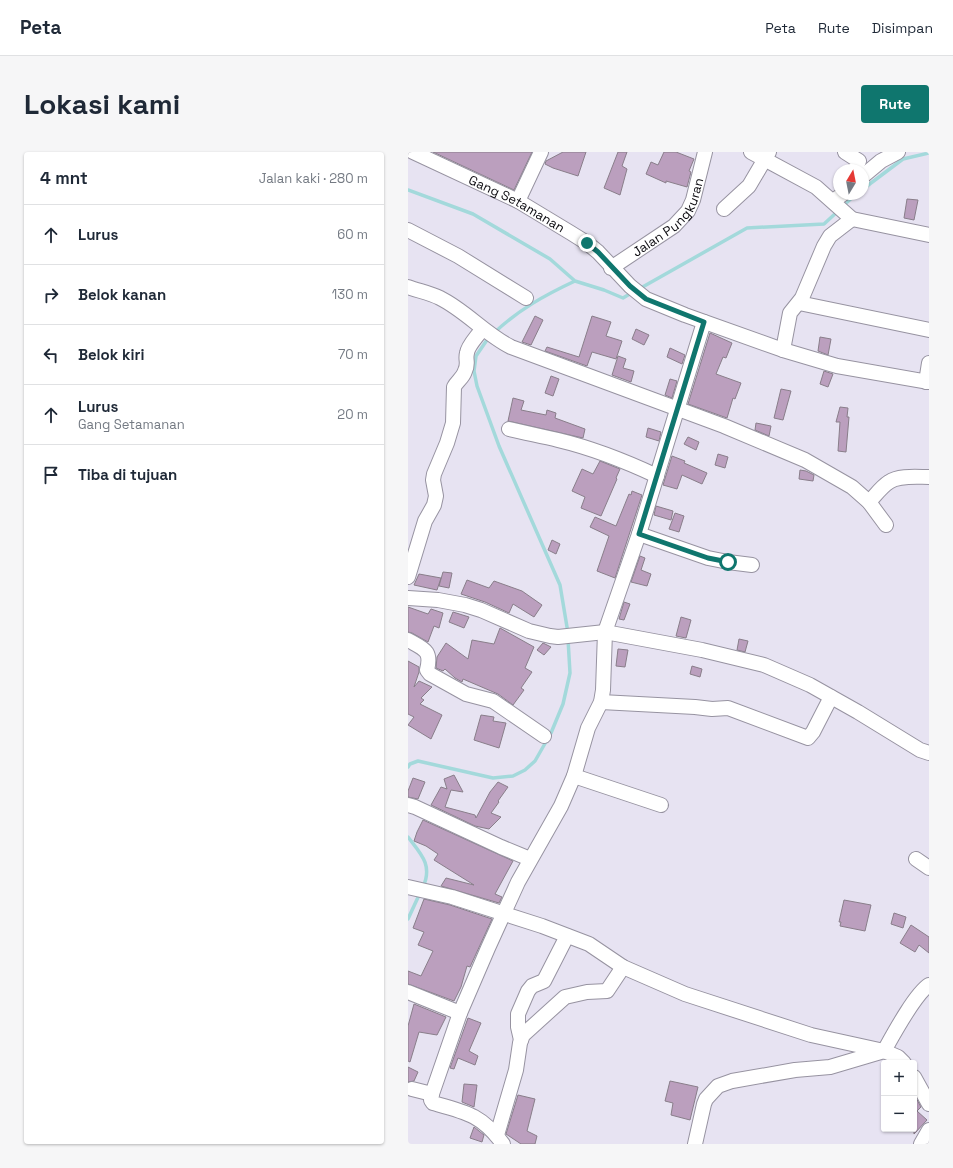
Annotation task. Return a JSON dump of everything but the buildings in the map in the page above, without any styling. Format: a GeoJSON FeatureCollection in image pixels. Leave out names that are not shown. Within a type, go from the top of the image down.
{"type":"FeatureCollection","features":[{"type":"Feature","properties":{"kind":"street","name":"Gang Setamanan"},"geometry":{"type":"LineString","coordinates":[[413,152],[518,201],[587,243],[598,252],[611,268],[646,299],[704,322],[783,350],[837,366],[927,382]]}},
{"type":"Feature","properties":{"kind":"street"},"geometry":{"type":"LineString","coordinates":[[518,201],[541,152]]}},
{"type":"Feature","properties":{"kind":"street","name":"Jalan Pungkuran"},"geometry":{"type":"LineString","coordinates":[[611,268],[674,226],[688,212],[693,200],[705,152]]}},
{"type":"Feature","properties":{"kind":"street"},"geometry":{"type":"LineString","coordinates":[[751,152],[767,155],[816,187],[833,194]]}},
{"type":"Feature","properties":{"kind":"street"},"geometry":{"type":"LineString","coordinates":[[845,152],[859,161],[858,164]]}},
{"type":"Feature","properties":{"kind":"street"},"geometry":{"type":"LineString","coordinates":[[869,171],[887,157],[898,152]]}},
{"type":"Feature","properties":{"kind":"street"},"geometry":{"type":"LineString","coordinates":[[724,209],[749,186],[767,155]]}},
{"type":"Feature","properties":{"kind":"street"},"geometry":{"type":"LineString","coordinates":[[841,200],[850,217],[929,235]]}},
{"type":"Feature","properties":{"kind":"street"},"geometry":{"type":"LineString","coordinates":[[783,350],[790,313],[799,303],[824,246],[830,236],[850,217]]}},
{"type":"Feature","properties":{"kind":"street"},"geometry":{"type":"LineString","coordinates":[[408,230],[458,256],[526,298]]}},
{"type":"Feature","properties":{"kind":"street"},"geometry":{"type":"LineString","coordinates":[[408,287],[441,298],[471,318],[488,333],[520,351],[724,426],[805,460],[852,487],[869,502],[886,525]]}},
{"type":"Feature","properties":{"kind":"street"},"geometry":{"type":"LineString","coordinates":[[799,303],[929,330]]}},
{"type":"Feature","properties":{"kind":"street"},"geometry":{"type":"LineString","coordinates":[[500,1139],[485,1123],[472,1115],[433,1103],[431,1100],[432,1094],[460,1013],[503,914],[530,859],[562,806],[574,776],[588,728],[601,702],[603,690],[605,632],[667,447],[704,322]]}},
{"type":"Feature","properties":{"kind":"street"},"geometry":{"type":"LineString","coordinates":[[408,577],[425,521],[434,504],[436,496],[433,480],[453,423],[454,387],[462,377],[468,365],[466,354],[468,349],[488,333]]}},
{"type":"Feature","properties":{"kind":"street"},"geometry":{"type":"LineString","coordinates":[[927,382],[929,362]]}},
{"type":"Feature","properties":{"kind":"street"},"geometry":{"type":"LineString","coordinates":[[509,429],[558,440],[592,450],[623,461],[657,476]]}},
{"type":"Feature","properties":{"kind":"street"},"geometry":{"type":"LineString","coordinates":[[869,502],[885,484],[890,481],[896,479],[929,477]]}},
{"type":"Feature","properties":{"kind":"street"},"geometry":{"type":"LineString","coordinates":[[639,534],[708,558],[752,565]]}},
{"type":"Feature","properties":{"kind":"street"},"geometry":{"type":"LineString","coordinates":[[408,598],[438,600],[465,605],[482,610],[529,630],[558,637],[605,632],[702,650],[764,665],[810,685],[920,750],[929,753]]}},
{"type":"Feature","properties":{"kind":"street"},"geometry":{"type":"LineString","coordinates":[[408,640],[424,649],[428,654],[429,660],[427,670],[430,674],[466,694],[493,701],[544,736]]}},
{"type":"Feature","properties":{"kind":"street"},"geometry":{"type":"LineString","coordinates":[[601,702],[712,709],[728,708],[808,738],[813,732],[831,697]]}},
{"type":"Feature","properties":{"kind":"street"},"geometry":{"type":"LineString","coordinates":[[574,776],[661,805]]}},
{"type":"Feature","properties":{"kind":"street"},"geometry":{"type":"LineString","coordinates":[[408,805],[530,859]]}},
{"type":"Feature","properties":{"kind":"street"},"geometry":{"type":"LineString","coordinates":[[916,859],[929,868]]}},
{"type":"Feature","properties":{"kind":"street"},"geometry":{"type":"LineString","coordinates":[[410,888],[452,897],[589,944],[623,967],[685,994],[811,1035],[884,1051],[898,1057],[901,1060]]}},
{"type":"Feature","properties":{"kind":"street"},"geometry":{"type":"LineString","coordinates":[[521,1040],[518,1027],[518,1014],[528,990],[532,986],[544,981],[567,936]]}},
{"type":"Feature","properties":{"kind":"street"},"geometry":{"type":"LineString","coordinates":[[500,1139],[523,1036],[565,997],[587,992],[607,991],[623,967]]}},
{"type":"Feature","properties":{"kind":"street"},"geometry":{"type":"LineString","coordinates":[[696,1144],[704,1104],[706,1099],[718,1086],[754,1076],[830,1067],[884,1051],[899,1025],[923,990],[929,985]]}},
{"type":"Feature","properties":{"kind":"street"},"geometry":{"type":"LineString","coordinates":[[408,992],[460,1013]]}},
{"type":"Feature","properties":{"kind":"street"},"geometry":{"type":"LineString","coordinates":[[917,1082],[929,1104]]}},
{"type":"Feature","properties":{"kind":"street"},"geometry":{"type":"LineString","coordinates":[[412,1089],[432,1094]]}},
{"type":"Feature","properties":{"kind":"street"},"geometry":{"type":"LineString","coordinates":[[921,1144],[929,1130]]}},
{"type":"Feature","properties":{"kind":"waterway"},"geometry":{"type":"LineString","coordinates":[[869,184],[903,159],[929,153]]}},
{"type":"Feature","properties":{"kind":"waterway"},"geometry":{"type":"LineString","coordinates":[[408,190],[473,214],[550,259],[575,281],[623,298],[633,292]]}},
{"type":"Feature","properties":{"kind":"waterway"},"geometry":{"type":"LineString","coordinates":[[843,206],[850,200]]}},
{"type":"Feature","properties":{"kind":"waterway"},"geometry":{"type":"LineString","coordinates":[[639,289],[747,228],[824,224],[837,212]]}},
{"type":"Feature","properties":{"kind":"waterway"},"geometry":{"type":"LineString","coordinates":[[494,333],[532,304],[575,281]]}},
{"type":"Feature","properties":{"kind":"waterway"},"geometry":{"type":"LineString","coordinates":[[489,337],[476,356],[474,371],[477,386],[499,446],[560,585],[568,633]]}},
{"type":"Feature","properties":{"kind":"waterway"},"geometry":{"type":"LineString","coordinates":[[408,767],[410,764],[418,761],[493,778],[513,776],[525,770],[535,761],[551,733],[563,704],[570,673],[568,639]]}},
{"type":"Feature","properties":{"kind":"waterway"},"geometry":{"type":"LineString","coordinates":[[408,837],[421,854],[426,866],[427,872],[423,887]]}},
{"type":"Feature","properties":{"kind":"waterway"},"geometry":{"type":"LineString","coordinates":[[408,919],[420,893]]}},
{"type":"Feature","properties":{"kind":"route"},"geometry":{"type":"LineString","coordinates":[[587,243],[598,252],[611,268],[646,299],[685,316],[704,322],[667,447],[639,534],[708,558],[728,562]]}}]}
